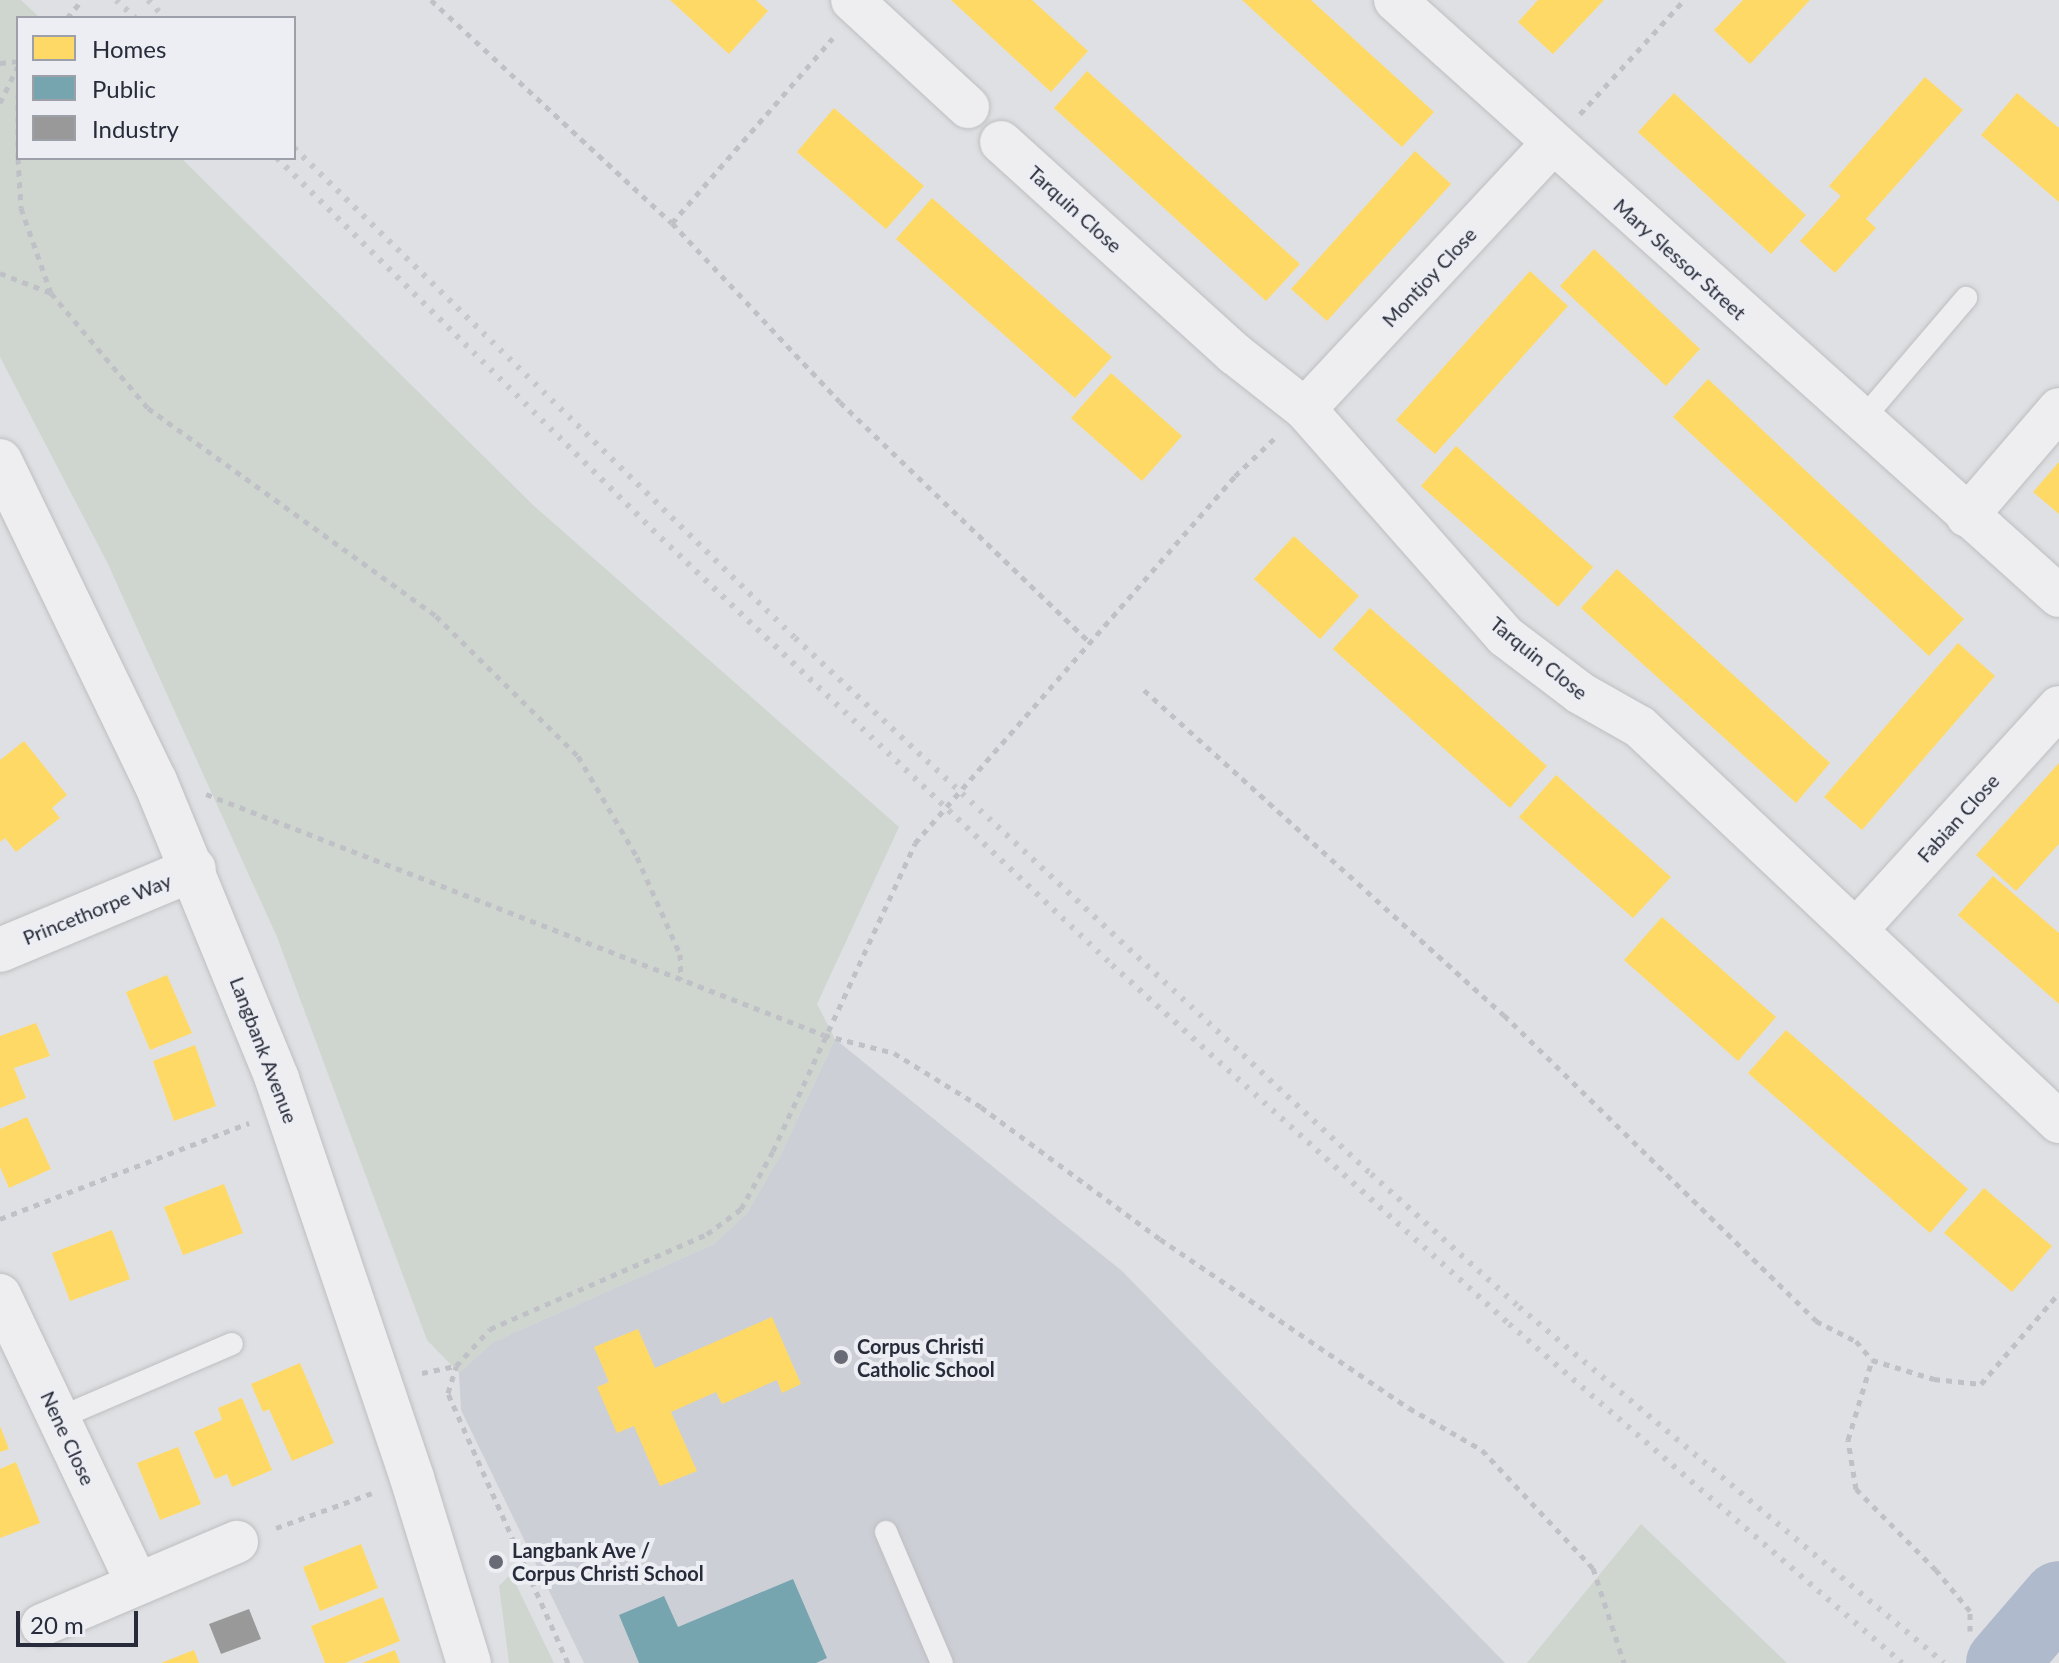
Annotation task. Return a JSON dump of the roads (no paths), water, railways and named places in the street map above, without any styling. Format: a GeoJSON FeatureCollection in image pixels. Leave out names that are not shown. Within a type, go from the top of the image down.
{"type":"FeatureCollection","features":[{"type":"Feature","properties":{"kind":"street"},"geometry":{"type":"LineString","coordinates":[[856,4],[968,107]]}},
{"type":"Feature","properties":{"kind":"street","name":"Mary Slessor Street"},"geometry":{"type":"LineString","coordinates":[[1408,4],[1552,144],[2059,596]]}},
{"type":"Feature","properties":{"kind":"street","name":"Tarquin Close"},"geometry":{"type":"LineString","coordinates":[[1001,142],[1235,354],[1305,409],[1505,636],[1580,693],[1640,727],[2059,1122]]}},
{"type":"Feature","properties":{"kind":"street","name":"Montjoy Close"},"geometry":{"type":"LineString","coordinates":[[1305,409],[1552,144]]}},
{"type":"Feature","properties":{"kind":"street"},"geometry":{"type":"LineString","coordinates":[[1967,516],[2059,409]]}},
{"type":"Feature","properties":{"kind":"street","name":"Langbank Avenue"},"geometry":{"type":"LineString","coordinates":[[0,461],[155,781],[194,869],[287,1111],[412,1478],[469,1663]]}},
{"type":"Feature","properties":{"kind":"street","name":"Fabian Close"},"geometry":{"type":"LineString","coordinates":[[1857,929],[2059,707]]}},
{"type":"Feature","properties":{"kind":"street","name":"Princethorpe Way"},"geometry":{"type":"LineString","coordinates":[[0,950],[194,869]]}},
{"type":"Feature","properties":{"kind":"street","name":"Nene Close"},"geometry":{"type":"LineString","coordinates":[[0,1295],[136,1581]]}},
{"type":"Feature","properties":{"kind":"street"},"geometry":{"type":"LineString","coordinates":[[42,1625],[136,1581],[237,1542]]}},
{"type":"Feature","properties":{"kind":"lane"},"geometry":{"type":"LineString","coordinates":[[1861,421],[1966,298]]}},
{"type":"Feature","properties":{"kind":"lane"},"geometry":{"type":"LineString","coordinates":[[59,1418],[232,1344]]}},
{"type":"Feature","properties":{"kind":"lane"},"geometry":{"type":"LineString","coordinates":[[886,1532],[942,1663]]}},
{"type":"Feature","properties":{"kind":"waterway"},"geometry":{"type":"LineString","coordinates":[[2002,1663],[2059,1597]]}},
{"type":"Feature","properties":{"kind":"railway"},"geometry":{"type":"LineString","coordinates":[[116,0],[133,16]]}},
{"type":"Feature","properties":{"kind":"railway"},"geometry":{"type":"LineString","coordinates":[[148,0],[163,16]]}},
{"type":"Feature","properties":{"kind":"railway"},"geometry":{"type":"LineString","coordinates":[[296,150],[795,638],[1371,1174],[1519,1307],[1944,1663]]}},
{"type":"Feature","properties":{"kind":"railway"},"geometry":{"type":"LineString","coordinates":[[279,160],[661,538],[1112,965],[1509,1324],[1902,1663]]}},
{"type":"Feature","properties":{"kind":"place","name":"Corpus Christi Catholic School"},"geometry":{"type":"Point","coordinates":[841,1357]}},
{"type":"Feature","properties":{"kind":"place","name":"Langbank Ave / Corpus Christi School"},"geometry":{"type":"Point","coordinates":[496,1562]}}]}
